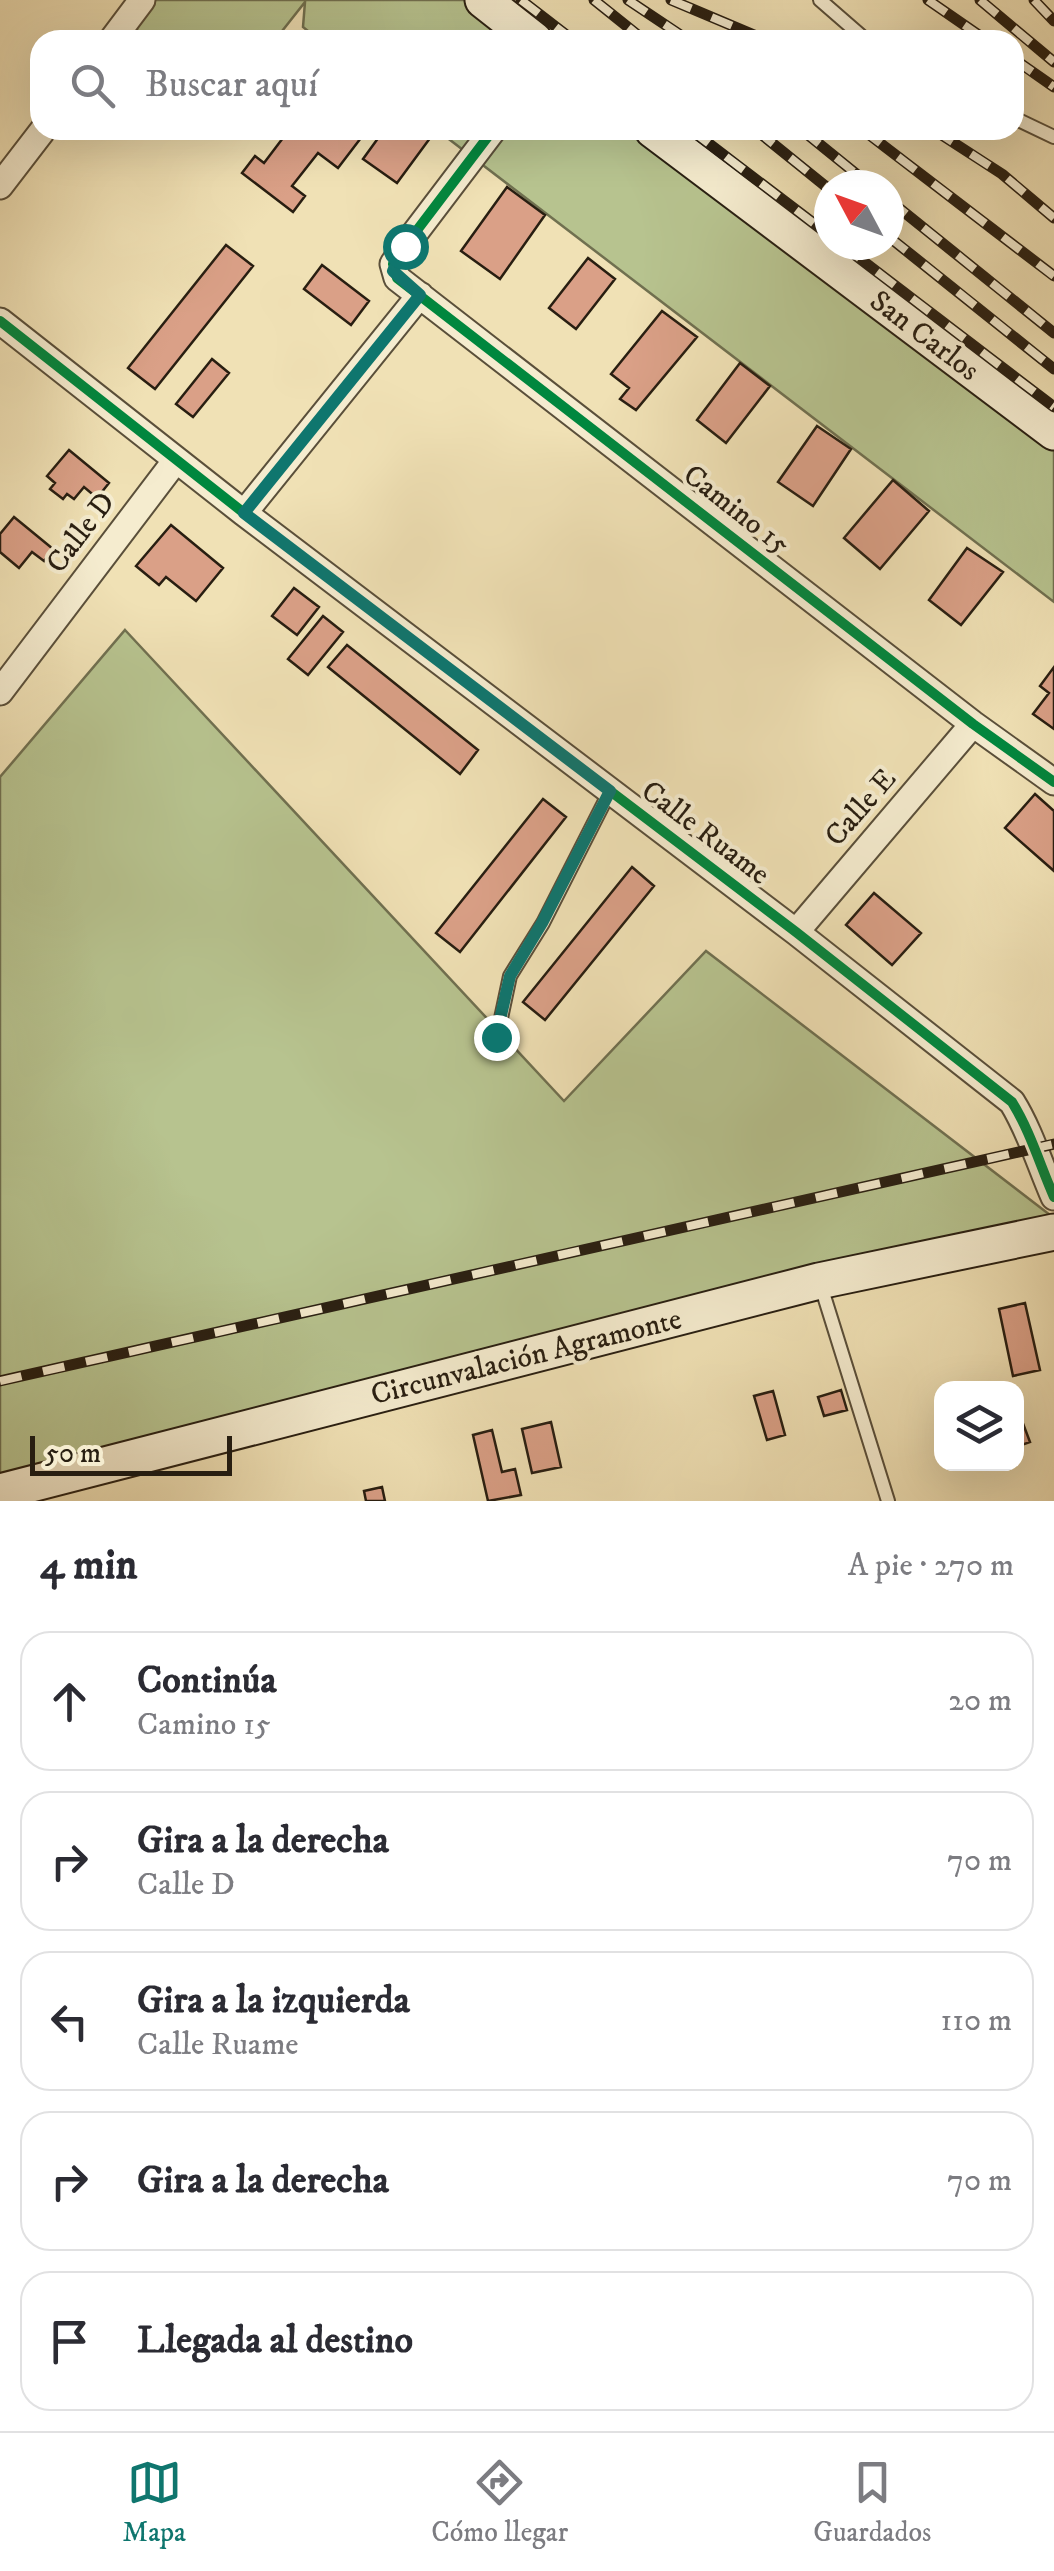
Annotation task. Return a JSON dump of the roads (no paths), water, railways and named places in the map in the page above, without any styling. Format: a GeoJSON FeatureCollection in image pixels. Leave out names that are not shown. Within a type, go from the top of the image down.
{"type":"FeatureCollection","features":[{"type":"Feature","properties":{"kind":"main road"},"geometry":{"type":"LineString","coordinates":[[482,0],[521,30]]}},
{"type":"Feature","properties":{"kind":"main road","name":"San Carlos"},"geometry":{"type":"LineString","coordinates":[[666,140],[1054,432]]}},
{"type":"Feature","properties":{"kind":"main road","name":"Circunvalación Agramonte"},"geometry":{"type":"LineString","coordinates":[[0,1492],[819,1281],[1054,1232]]}},
{"type":"Feature","properties":{"kind":"street"},"geometry":{"type":"LineString","coordinates":[[120,30],[142,0]]}},
{"type":"Feature","properties":{"kind":"street"},"geometry":{"type":"LineString","coordinates":[[0,186],[35,140]]}},
{"type":"Feature","properties":{"kind":"street","name":"Camino 15"},"geometry":{"type":"LineString","coordinates":[[485,140],[405,246],[393,271],[973,724],[1054,782]]}},
{"type":"Feature","properties":{"kind":"street"},"geometry":{"type":"LineString","coordinates":[[0,143],[21,159]]}},
{"type":"Feature","properties":{"kind":"street"},"geometry":{"type":"LineString","coordinates":[[244,513],[420,295]]}},
{"type":"Feature","properties":{"kind":"street","name":"Calle Ruame"},"geometry":{"type":"LineString","coordinates":[[0,321],[1012,1102],[1026,1124],[1032,1149],[1054,1197]]}},
{"type":"Feature","properties":{"kind":"street","name":"Calle D"},"geometry":{"type":"LineString","coordinates":[[0,692],[176,460]]}},
{"type":"Feature","properties":{"kind":"street","name":"Calle E"},"geometry":{"type":"LineString","coordinates":[[796,932],[973,724]]}},
{"type":"Feature","properties":{"kind":"lane"},"geometry":{"type":"LineString","coordinates":[[820,0],[854,30]]}},
{"type":"Feature","properties":{"kind":"lane"},"geometry":{"type":"LineString","coordinates":[[1024,123],[1054,137]]}},
{"type":"Feature","properties":{"kind":"lane"},"geometry":{"type":"LineString","coordinates":[[496,1037],[510,976],[610,791]]}},
{"type":"Feature","properties":{"kind":"lane"},"geometry":{"type":"LineString","coordinates":[[819,1281],[888,1501]]}},
{"type":"Feature","properties":{"kind":"railway"},"geometry":{"type":"LineString","coordinates":[[521,0],[560,30]]}},
{"type":"Feature","properties":{"kind":"railway"},"geometry":{"type":"LineString","coordinates":[[594,0],[632,30]]}},
{"type":"Feature","properties":{"kind":"railway"},"geometry":{"type":"LineString","coordinates":[[628,0],[673,30]]}},
{"type":"Feature","properties":{"kind":"railway"},"geometry":{"type":"LineString","coordinates":[[671,0],[742,30]]}},
{"type":"Feature","properties":{"kind":"railway"},"geometry":{"type":"LineString","coordinates":[[928,0],[972,30]]}},
{"type":"Feature","properties":{"kind":"railway"},"geometry":{"type":"LineString","coordinates":[[980,0],[1016,30]]}},
{"type":"Feature","properties":{"kind":"railway"},"geometry":{"type":"LineString","coordinates":[[1034,0],[1054,21]]}},
{"type":"Feature","properties":{"kind":"railway"},"geometry":{"type":"LineString","coordinates":[[1024,37],[1054,62]]}},
{"type":"Feature","properties":{"kind":"railway"},"geometry":{"type":"LineString","coordinates":[[1024,66],[1054,87]]}},
{"type":"Feature","properties":{"kind":"railway"},"geometry":{"type":"LineString","coordinates":[[704,140],[814,224]]}},
{"type":"Feature","properties":{"kind":"railway"},"geometry":{"type":"LineString","coordinates":[[768,140],[814,177]]}},
{"type":"Feature","properties":{"kind":"railway"},"geometry":{"type":"LineString","coordinates":[[814,140],[851,170]]}},
{"type":"Feature","properties":{"kind":"railway"},"geometry":{"type":"LineString","coordinates":[[876,140],[1054,276]]}},
{"type":"Feature","properties":{"kind":"railway"},"geometry":{"type":"LineString","coordinates":[[949,140],[1002,174],[1054,218]]}},
{"type":"Feature","properties":{"kind":"railway"},"geometry":{"type":"LineString","coordinates":[[904,212],[1054,333]]}},
{"type":"Feature","properties":{"kind":"railway"},"geometry":{"type":"LineString","coordinates":[[904,249],[1054,369]]}},
{"type":"Feature","properties":{"kind":"railway"},"geometry":{"type":"LineString","coordinates":[[862,260],[1054,407]]}},
{"type":"Feature","properties":{"kind":"railway"},"geometry":{"type":"LineString","coordinates":[[0,1381],[1054,1144]]}}]}
